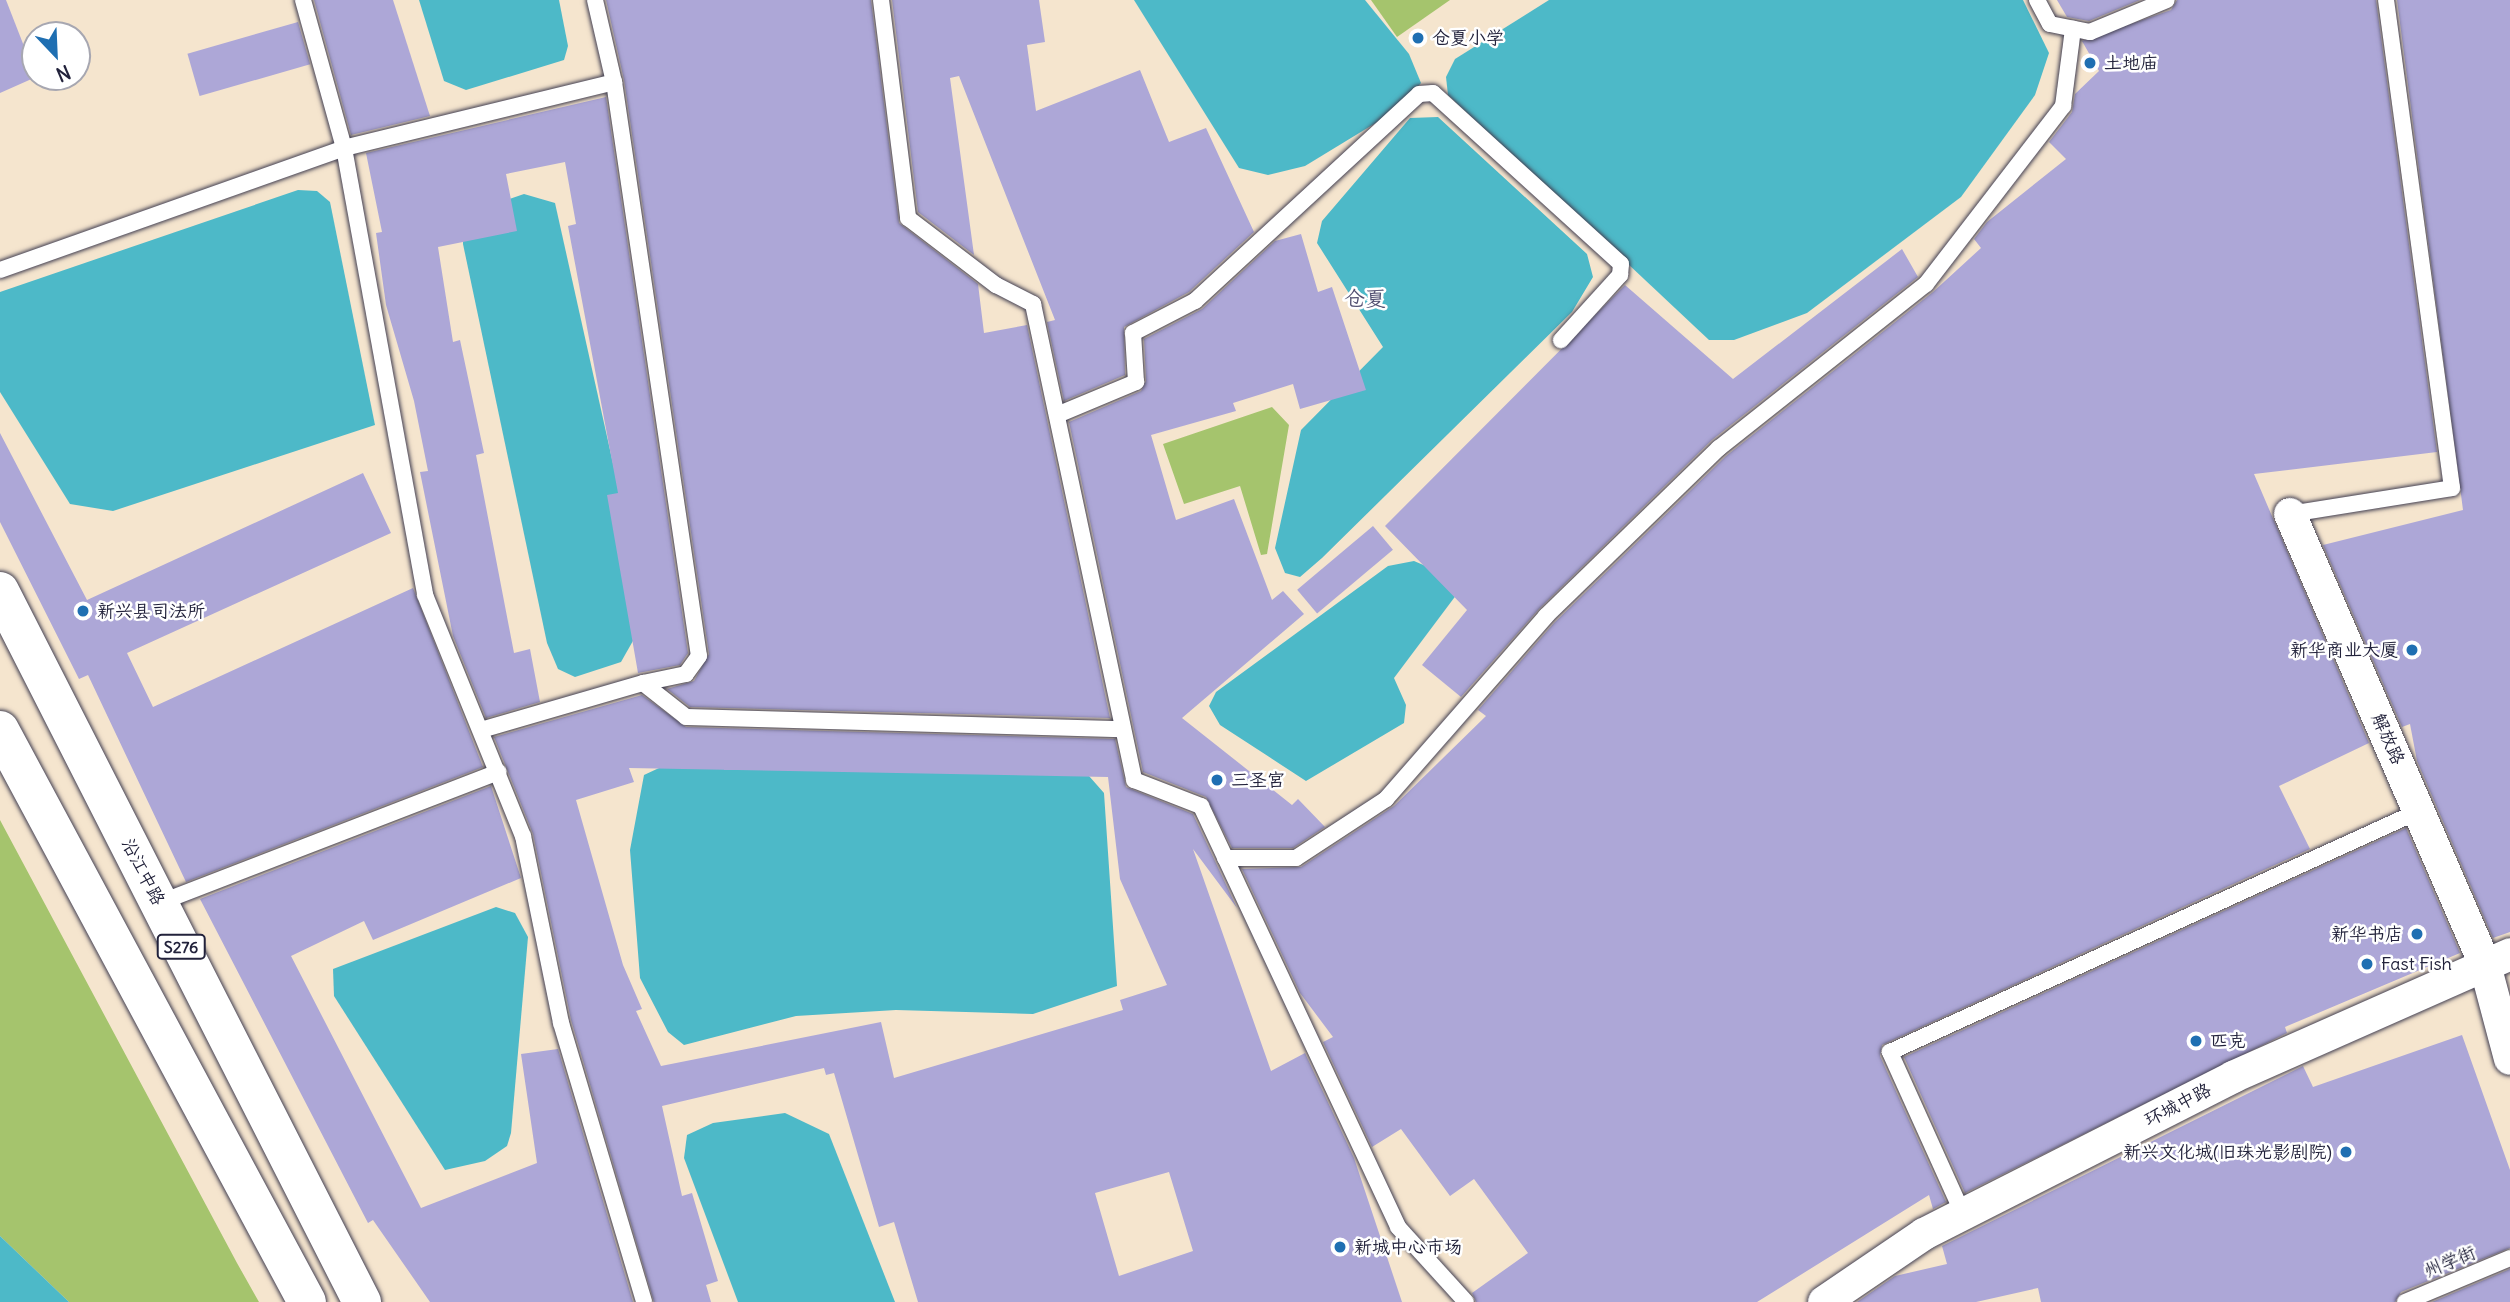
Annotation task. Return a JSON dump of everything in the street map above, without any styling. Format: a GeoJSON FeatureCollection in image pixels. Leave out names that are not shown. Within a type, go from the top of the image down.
{"type":"FeatureCollection","features":[{"type":"Feature","properties":{"kind":"main road","name":"沿江中路"},"geometry":{"type":"LineString","coordinates":[[0,591],[362,1302]]}},
{"type":"Feature","properties":{"kind":"main road"},"geometry":{"type":"LineString","coordinates":[[0,730],[307,1302]]}},
{"type":"Feature","properties":{"kind":"street","name":"解放路"},"geometry":{"type":"LineString","coordinates":[[2290,514],[2419,811],[2498,960],[2510,1059]]}},
{"type":"Feature","properties":{"kind":"street","name":"环城中路"},"geometry":{"type":"LineString","coordinates":[[1824,1302],[1963,1214],[2233,1077],[2498,960]]}},
{"type":"Feature","properties":{"kind":"lane"},"geometry":{"type":"LineString","coordinates":[[303,0],[344,148],[425,595],[523,836],[561,1023],[644,1302]]}},
{"type":"Feature","properties":{"kind":"lane"},"geometry":{"type":"LineString","coordinates":[[481,730],[643,683],[686,674],[699,656],[614,82],[595,0]]}},
{"type":"Feature","properties":{"kind":"lane"},"geometry":{"type":"LineString","coordinates":[[881,0],[908,218],[996,285],[1033,304],[1134,780],[1201,806],[1398,1227],[1466,1302]]}},
{"type":"Feature","properties":{"kind":"lane"},"geometry":{"type":"LineString","coordinates":[[2038,0],[2050,24],[2091,33],[2167,0]]}},
{"type":"Feature","properties":{"kind":"lane"},"geometry":{"type":"LineString","coordinates":[[2290,514],[2452,488],[2386,0]]}},
{"type":"Feature","properties":{"kind":"lane"},"geometry":{"type":"LineString","coordinates":[[1225,858],[1296,858],[1386,799],[1546,616],[1719,448],[1926,284],[2063,106],[2073,29]]}},
{"type":"Feature","properties":{"kind":"lane"},"geometry":{"type":"LineString","coordinates":[[0,270],[344,148],[614,82]]}},
{"type":"Feature","properties":{"kind":"lane"},"geometry":{"type":"LineString","coordinates":[[1057,415],[1136,382],[1133,332],[1195,300],[1419,94],[1433,93],[1621,264],[1620,275],[1561,340]]}},
{"type":"Feature","properties":{"kind":"lane"},"geometry":{"type":"LineString","coordinates":[[643,683],[686,717],[1123,729]]}},
{"type":"Feature","properties":{"kind":"lane"},"geometry":{"type":"LineString","coordinates":[[159,902],[499,772]]}},
{"type":"Feature","properties":{"kind":"lane"},"geometry":{"type":"LineString","coordinates":[[1963,1214],[1890,1052],[2419,811]]}},
{"type":"Feature","properties":{"kind":"lane","name":"州学街"},"geometry":{"type":"LineString","coordinates":[[2405,1302],[2510,1258]]}},
{"type":"Feature","properties":{"kind":"green space"},"geometry":{"type":"Polygon","coordinates":[[[1371,0],[1450,0],[1397,37],[1371,0]]]}},
{"type":"Feature","properties":{"kind":"green space"},"geometry":{"type":"Polygon","coordinates":[[[1272,407],[1289,425],[1267,554],[1261,555],[1240,486],[1184,504],[1163,444],[1272,407]]]}},
{"type":"Feature","properties":{"kind":"green space"},"geometry":{"type":"Polygon","coordinates":[[[0,820],[259,1302],[69,1302],[0,1236],[0,820]]]}},
{"type":"Feature","properties":{"kind":"water"},"geometry":{"type":"Polygon","coordinates":[[[419,0],[559,0],[568,46],[564,60],[466,90],[444,81],[419,0]]]}},
{"type":"Feature","properties":{"kind":"water"},"geometry":{"type":"Polygon","coordinates":[[[1134,0],[1365,0],[1409,54],[1421,83],[1397,110],[1305,166],[1268,175],[1239,168],[1134,0]]]}},
{"type":"Feature","properties":{"kind":"water"},"geometry":{"type":"Polygon","coordinates":[[[1549,0],[2023,0],[2049,53],[2035,95],[1961,197],[1807,313],[1734,340],[1709,340],[1448,95],[1446,77],[1455,59],[1549,0]]]}},
{"type":"Feature","properties":{"kind":"water"},"geometry":{"type":"Polygon","coordinates":[[[1438,117],[1587,254],[1593,277],[1572,312],[1322,558],[1300,577],[1285,573],[1275,548],[1301,430],[1383,347],[1317,243],[1322,221],[1410,118],[1438,117]]]}},
{"type":"Feature","properties":{"kind":"water"},"geometry":{"type":"Polygon","coordinates":[[[298,190],[317,191],[330,202],[375,425],[113,511],[70,504],[0,392],[0,292],[298,190]]]}},
{"type":"Feature","properties":{"kind":"water"},"geometry":{"type":"Polygon","coordinates":[[[524,194],[555,203],[647,616],[621,662],[575,677],[558,669],[547,643],[463,244],[463,215],[524,194]]]}},
{"type":"Feature","properties":{"kind":"water"},"geometry":{"type":"Polygon","coordinates":[[[1414,561],[1435,570],[1457,594],[1394,678],[1406,705],[1404,723],[1306,781],[1220,725],[1209,706],[1216,692],[1388,566],[1414,561]]]}},
{"type":"Feature","properties":{"kind":"water"},"geometry":{"type":"Polygon","coordinates":[[[674,761],[1089,776],[1104,793],[1117,986],[1033,1014],[896,1010],[796,1016],[684,1045],[668,1032],[640,978],[630,850],[644,775],[674,761]]]}},
{"type":"Feature","properties":{"kind":"water"},"geometry":{"type":"Polygon","coordinates":[[[496,907],[515,913],[528,937],[511,1133],[507,1146],[485,1161],[445,1170],[334,996],[333,969],[496,907]]]}},
{"type":"Feature","properties":{"kind":"water"},"geometry":{"type":"Polygon","coordinates":[[[785,1113],[829,1134],[895,1302],[738,1302],[684,1158],[687,1135],[713,1123],[785,1113]]]}},
{"type":"Feature","properties":{"kind":"water"},"geometry":{"type":"Polygon","coordinates":[[[0,1236],[69,1302],[0,1302],[0,1236]]]}},
{"type":"Feature","properties":{"kind":"building"},"geometry":{"type":"Polygon","coordinates":[[[0,0],[6,0],[21,38],[21,84],[0,93],[0,0]]]}},
{"type":"Feature","properties":{"kind":"building"},"geometry":{"type":"Polygon","coordinates":[[[314,0],[393,0],[430,116],[351,135],[314,0]]]}},
{"type":"Feature","properties":{"kind":"building"},"geometry":{"type":"Polygon","coordinates":[[[606,0],[871,0],[899,223],[978,284],[984,333],[1027,325],[1110,718],[690,707],[667,689],[694,681],[709,654],[624,80],[606,0]]]}},
{"type":"Feature","properties":{"kind":"building"},"geometry":{"type":"Polygon","coordinates":[[[892,0],[1039,0],[1045,42],[1027,45],[1036,111],[1140,70],[1169,142],[1206,128],[1254,232],[1189,292],[1124,327],[1125,375],[1064,401],[1047,322],[1055,320],[959,76],[950,78],[974,255],[918,212],[892,0]]]}},
{"type":"Feature","properties":{"kind":"building"},"geometry":{"type":"Polygon","coordinates":[[[2057,0],[2140,0],[2089,21],[2067,17],[2057,0]]]}},
{"type":"Feature","properties":{"kind":"building"},"geometry":{"type":"Polygon","coordinates":[[[2177,0],[2376,0],[2437,452],[2254,474],[2369,743],[2279,786],[2310,849],[1882,1045],[1880,1056],[1946,1202],[1933,1209],[1929,1195],[1757,1302],[1476,1302],[1472,1293],[1528,1253],[1474,1179],[1450,1196],[1401,1129],[1372,1147],[1323,1042],[1333,1037],[1300,993],[1242,869],[1301,867],[1394,806],[1486,716],[1478,710],[1554,623],[1726,456],[1933,292],[1981,248],[1974,239],[1987,222],[2066,159],[2049,142],[2072,112],[2075,94],[2099,71],[2082,41],[2171,10],[2177,0]]]}},
{"type":"Feature","properties":{"kind":"building"},"geometry":{"type":"Polygon","coordinates":[[[2397,0],[2510,0],[2510,932],[2493,938],[2417,761],[2410,724],[2402,727],[2323,545],[2463,510],[2397,0]]]}},
{"type":"Feature","properties":{"kind":"building"},"geometry":{"type":"Polygon","coordinates":[[[298,22],[310,64],[200,96],[187,54],[298,22]]]}},
{"type":"Feature","properties":{"kind":"building"},"geometry":{"type":"Polygon","coordinates":[[[606,97],[688,653],[680,665],[638,673],[607,495],[618,493],[568,226],[576,224],[565,162],[506,174],[517,231],[438,247],[453,342],[460,340],[484,453],[476,455],[514,653],[530,649],[540,702],[486,718],[453,636],[420,472],[428,471],[414,401],[386,305],[376,233],[382,232],[366,153],[606,97]]]}},
{"type":"Feature","properties":{"kind":"building"},"geometry":{"type":"Polygon","coordinates":[[[1301,234],[1318,292],[1332,287],[1366,390],[1300,409],[1293,384],[1233,403],[1236,411],[1151,435],[1176,520],[1234,499],[1272,600],[1283,591],[1304,614],[1182,718],[1292,805],[1298,799],[1325,827],[1293,848],[1232,848],[1206,797],[1143,772],[1069,422],[1141,391],[1146,381],[1144,339],[1202,309],[1275,241],[1301,234]]]}},
{"type":"Feature","properties":{"kind":"building"},"geometry":{"type":"Polygon","coordinates":[[[1902,249],[1918,277],[1712,440],[1539,609],[1461,697],[1422,665],[1467,610],[1385,526],[1625,285],[1733,379],[1902,249]]]}},
{"type":"Feature","properties":{"kind":"building"},"geometry":{"type":"Polygon","coordinates":[[[0,433],[87,600],[363,473],[391,533],[127,653],[153,707],[413,588],[483,767],[186,882],[88,675],[79,679],[0,522],[0,433]]]}},
{"type":"Feature","properties":{"kind":"building"},"geometry":{"type":"Polygon","coordinates":[[[1373,526],[1393,550],[1317,613],[1297,590],[1373,526]]]}},
{"type":"Feature","properties":{"kind":"building"},"geometry":{"type":"Polygon","coordinates":[[[642,695],[686,727],[1115,739],[1126,787],[1193,814],[1237,908],[1193,849],[1271,1071],[1305,1053],[1354,1158],[1402,1302],[918,1302],[894,1222],[879,1227],[834,1073],[826,1075],[824,1068],[662,1106],[682,1196],[692,1193],[718,1281],[706,1285],[711,1302],[654,1302],[571,1020],[533,834],[494,737],[642,695]],[[629,768],[634,782],[576,800],[623,965],[642,1009],[636,1011],[661,1066],[881,1022],[894,1078],[1123,1010],[1120,1000],[1167,985],[1120,879],[1108,777],[629,768]],[[1169,1172],[1095,1193],[1119,1276],[1193,1251],[1169,1172]]]}},
{"type":"Feature","properties":{"kind":"building"},"geometry":{"type":"Polygon","coordinates":[[[491,786],[521,878],[373,940],[364,921],[291,956],[421,1208],[537,1163],[521,1054],[558,1049],[633,1302],[430,1302],[373,1220],[368,1223],[200,899],[491,786]]]}},
{"type":"Feature","properties":{"kind":"building"},"geometry":{"type":"Polygon","coordinates":[[[2406,828],[2460,953],[2285,1027],[2287,1033],[1965,1193],[1904,1057],[2406,828]]]}},
{"type":"Feature","properties":{"kind":"building","name":"新兴文化城(旧珠光影剧院)"},"geometry":{"type":"Polygon","coordinates":[[[2462,1035],[2510,1170],[2510,1248],[2401,1292],[2395,1302],[2041,1302],[2038,1288],[1976,1302],[1857,1302],[1895,1276],[1947,1264],[1942,1246],[2303,1066],[2313,1087],[2462,1035]]]}},
{"type":"Feature","properties":{"kind":"building"},"geometry":{"type":"Polygon","coordinates":[[[2510,1269],[2510,1302],[2432,1302],[2510,1269]]]}},
{"type":"Feature","properties":{"kind":"place","name":"仓夏小学"},"geometry":{"type":"Point","coordinates":[1418,38]}},
{"type":"Feature","properties":{"kind":"place","name":"土地庙"},"geometry":{"type":"Point","coordinates":[2090,63]}},
{"type":"Feature","properties":{"kind":"place","name":"新兴县司法所"},"geometry":{"type":"Point","coordinates":[83,611]}},
{"type":"Feature","properties":{"kind":"place","name":"新华商业大厦"},"geometry":{"type":"Point","coordinates":[2412,650]}},
{"type":"Feature","properties":{"kind":"place","name":"三圣宫"},"geometry":{"type":"Point","coordinates":[1217,780]}},
{"type":"Feature","properties":{"kind":"place","name":"新华书店"},"geometry":{"type":"Point","coordinates":[2417,934]}},
{"type":"Feature","properties":{"kind":"place","name":"Fast Fish"},"geometry":{"type":"Point","coordinates":[2367,964]}},
{"type":"Feature","properties":{"kind":"place","name":"匹克"},"geometry":{"type":"Point","coordinates":[2196,1041]}},
{"type":"Feature","properties":{"kind":"place","name":"新兴文化城(旧珠光影剧院)"},"geometry":{"type":"Point","coordinates":[2346,1152]}},
{"type":"Feature","properties":{"kind":"place","name":"新城中心市场"},"geometry":{"type":"Point","coordinates":[1340,1247]}},
{"type":"Feature","properties":{"kind":"district","name":"仓夏"},"geometry":{"type":"Point","coordinates":[1365,299]}}]}
